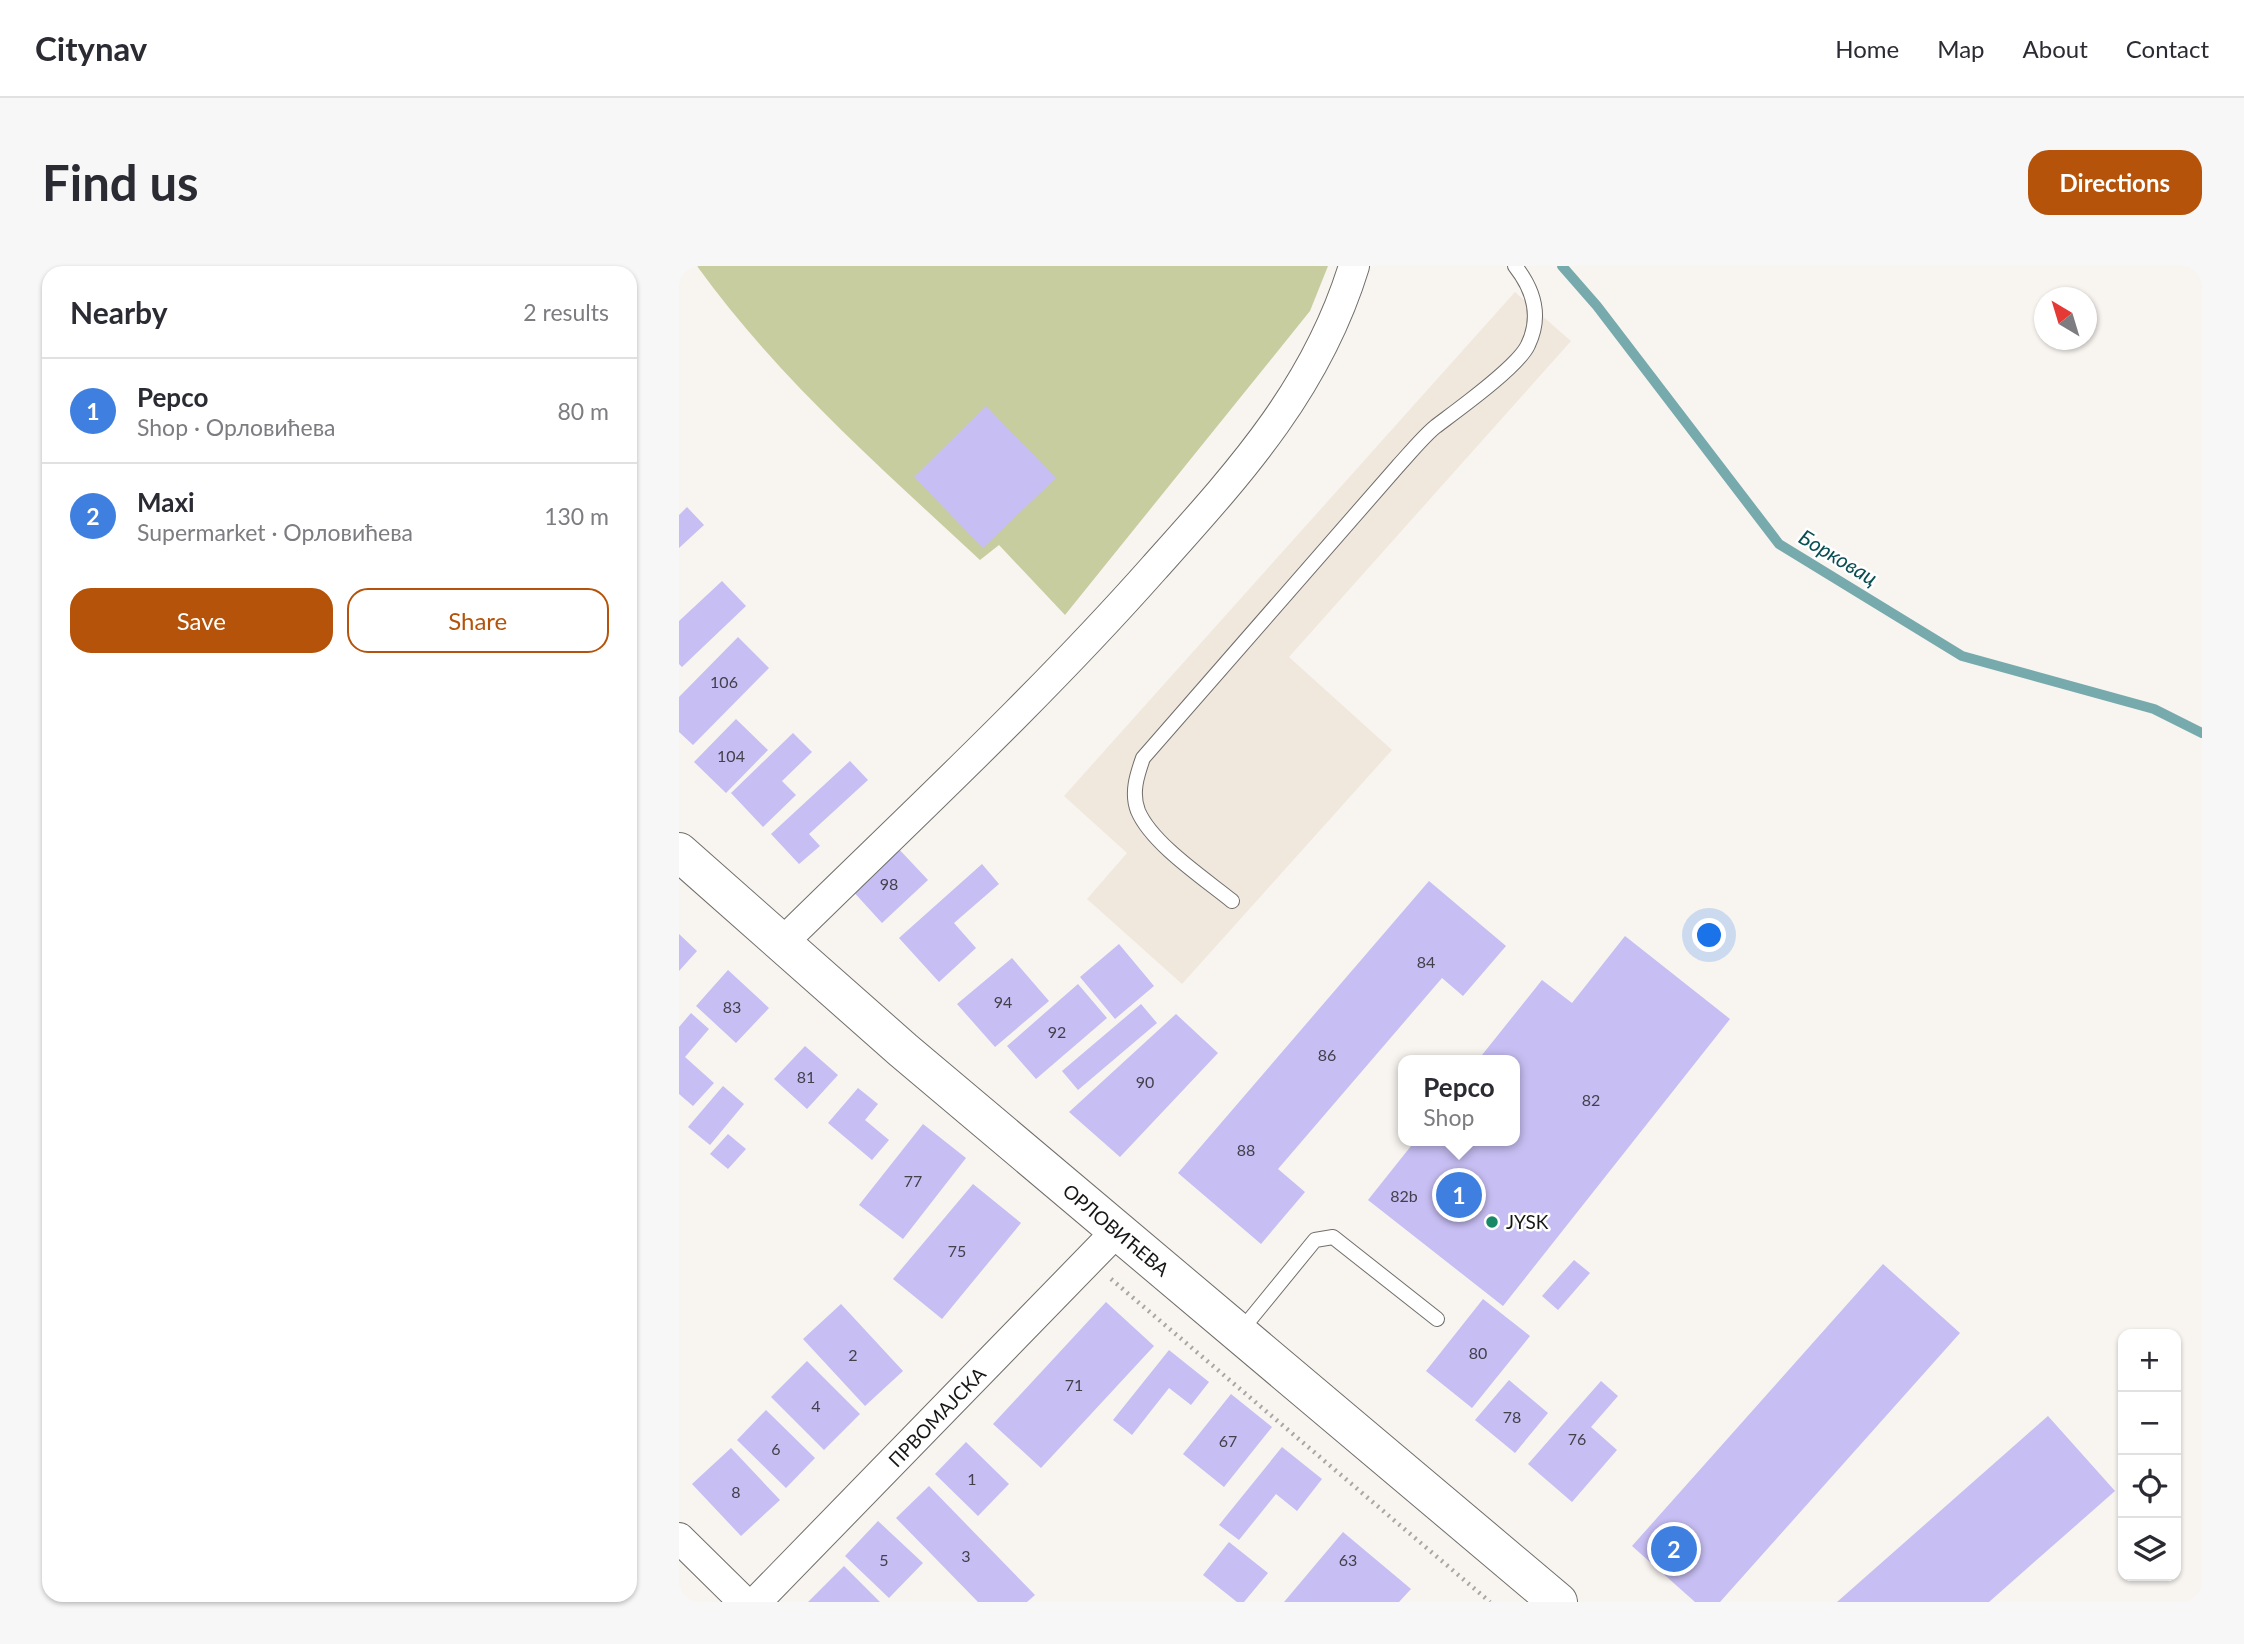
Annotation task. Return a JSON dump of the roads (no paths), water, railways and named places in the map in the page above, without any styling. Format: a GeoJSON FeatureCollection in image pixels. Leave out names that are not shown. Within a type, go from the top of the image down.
{"type":"FeatureCollection","features":[{"type":"Feature","properties":{"kind":"street"},"geometry":{"type":"LineString","coordinates":[[781,944],[1094,635],[1248,463],[1302,385],[1335,318],[1354,266]]}},
{"type":"Feature","properties":{"kind":"street","name":"ОРЛОВИЋЕВА"},"geometry":{"type":"LineString","coordinates":[[679,852],[781,944],[1117,1231],[1558,1602]]}},
{"type":"Feature","properties":{"kind":"street","name":"ПРВОМАЈСКА"},"geometry":{"type":"LineString","coordinates":[[756,1602],[1117,1231]]}},
{"type":"Feature","properties":{"kind":"street"},"geometry":{"type":"LineString","coordinates":[[679,1538],[744,1602]]}},
{"type":"Feature","properties":{"kind":"lane"},"geometry":{"type":"LineString","coordinates":[[1232,901],[1153,833],[1138,810],[1134,783],[1143,758],[1398,466],[1433,429],[1462,408],[1528,346],[1536,311],[1531,286],[1515,266]]}},
{"type":"Feature","properties":{"kind":"lane"},"geometry":{"type":"LineString","coordinates":[[1239,1333],[1315,1240],[1333,1237],[1437,1319]]}},
{"type":"Feature","properties":{"kind":"waterway","name":"Борковац"},"geometry":{"type":"LineString","coordinates":[[1562,266],[1597,306],[1779,544],[1962,656],[2154,709],[2202,733]]}},
{"type":"Feature","properties":{"kind":"place","name":"Pepco"},"geometry":{"type":"Point","coordinates":[1459,1195]}},
{"type":"Feature","properties":{"kind":"place","name":"JYSK"},"geometry":{"type":"Point","coordinates":[1492,1222]}},
{"type":"Feature","properties":{"kind":"place","name":"Maxi"},"geometry":{"type":"Point","coordinates":[1674,1549]}}]}
